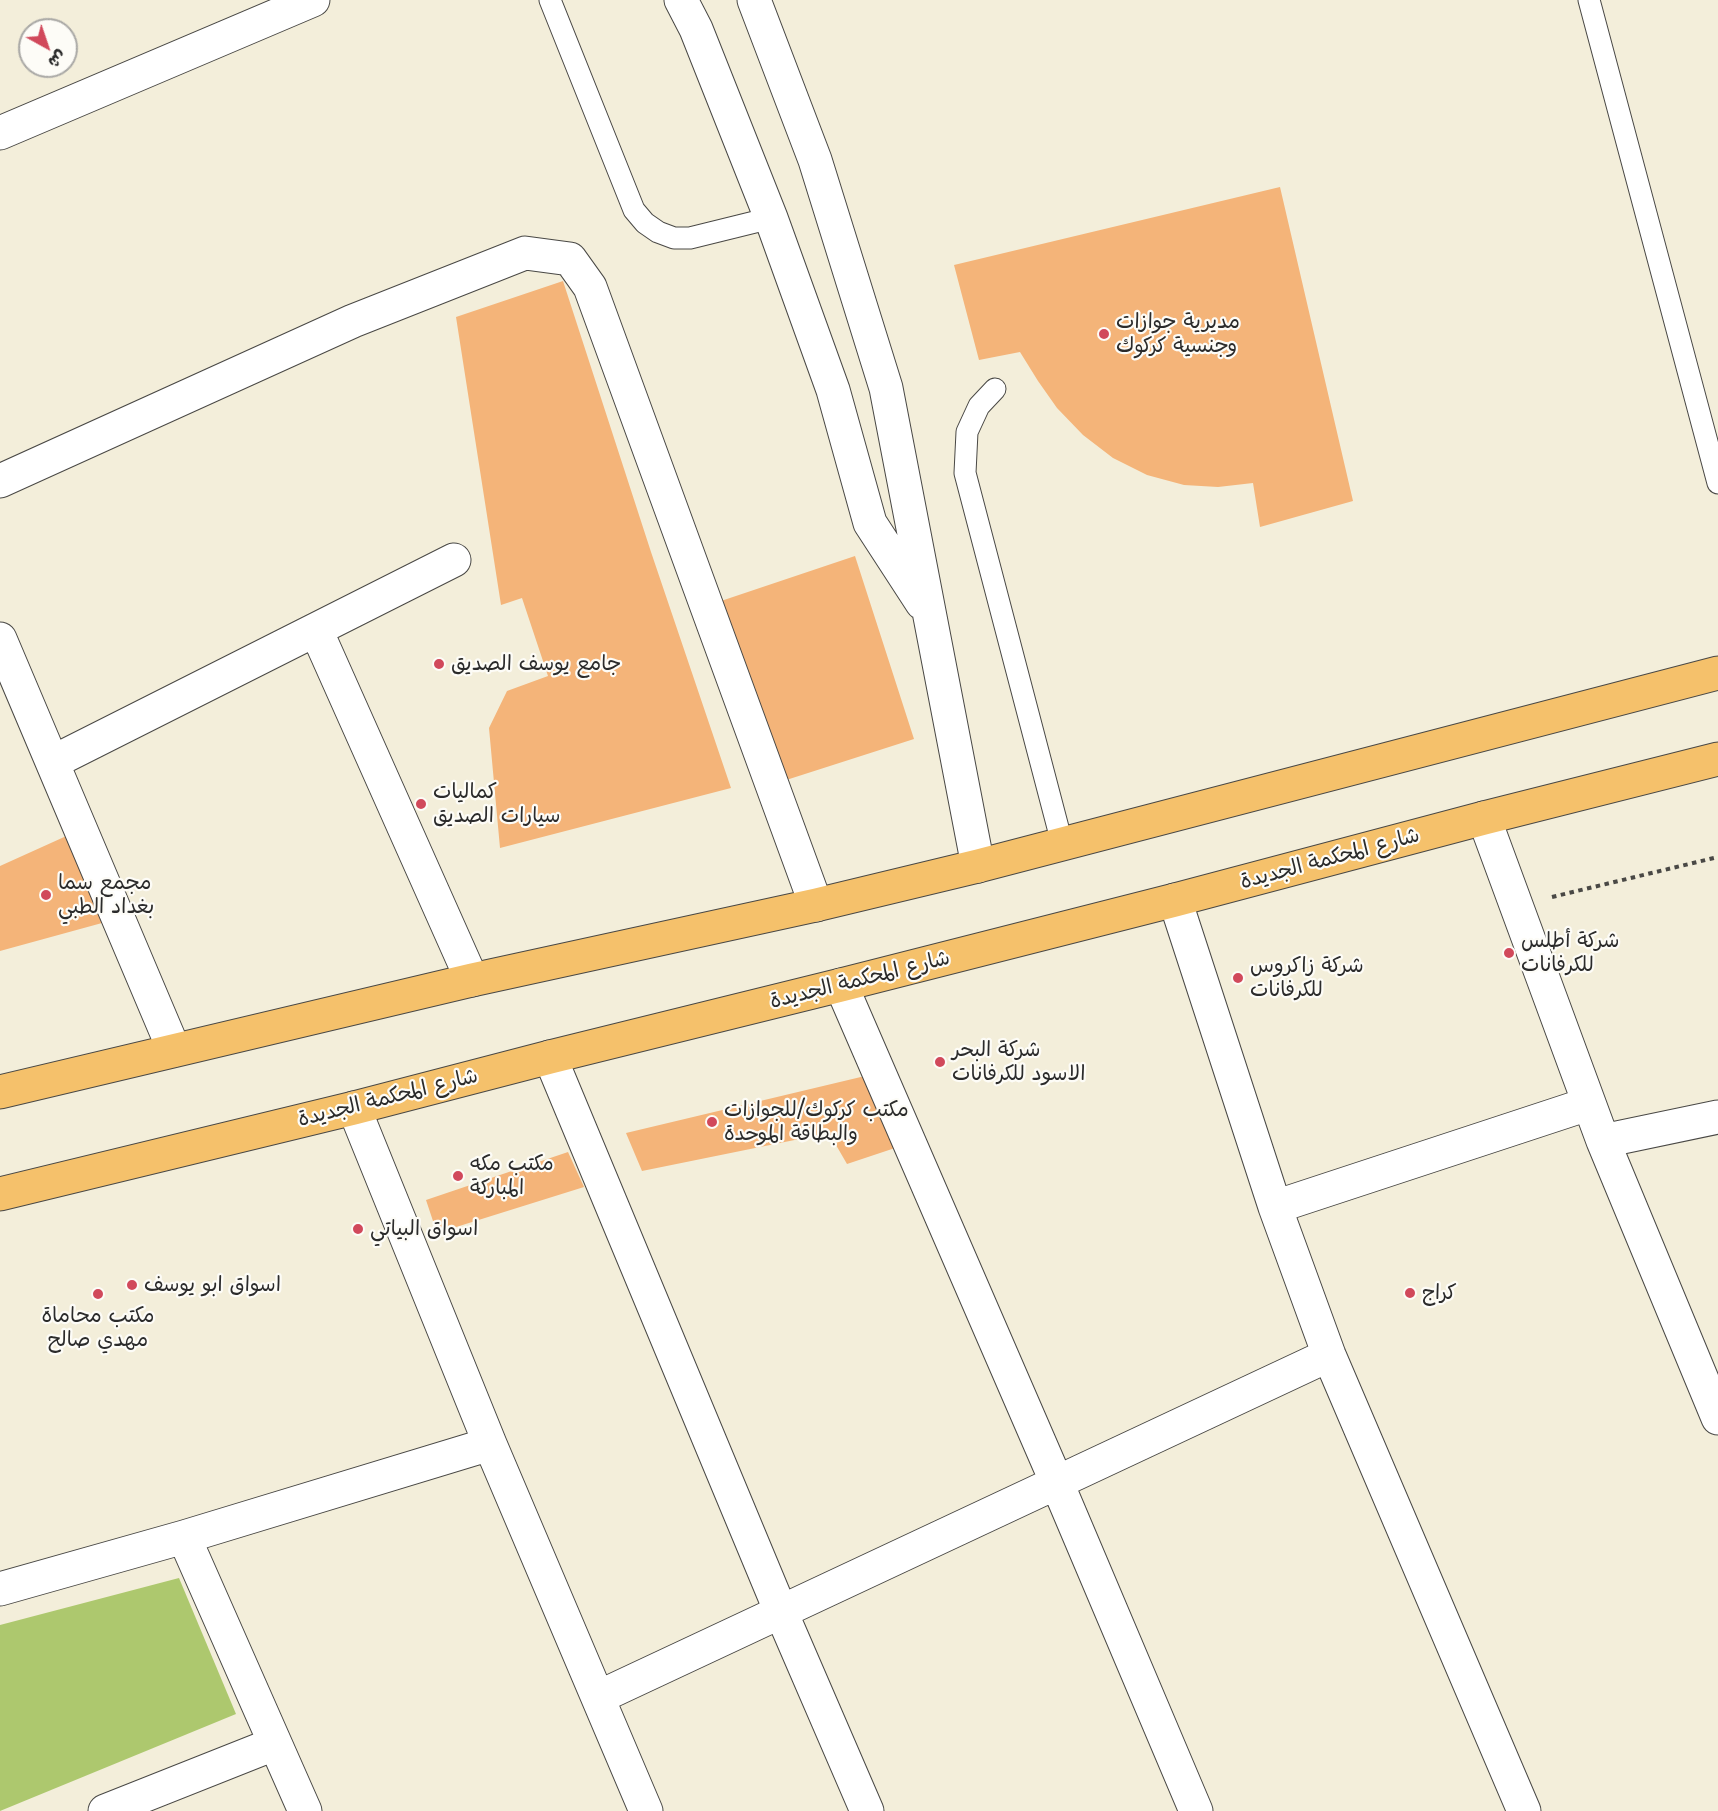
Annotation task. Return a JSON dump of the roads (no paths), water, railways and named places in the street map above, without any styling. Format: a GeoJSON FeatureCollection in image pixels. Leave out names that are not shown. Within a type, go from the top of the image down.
{"type":"FeatureCollection","features":[{"type":"Feature","properties":{"kind":"main road"},"geometry":{"type":"LineString","coordinates":[[0,1092],[472,980],[816,905],[978,866],[1718,674]]}},
{"type":"Feature","properties":{"kind":"main road","name":"شارع المحكمة الجديدة"},"geometry":{"type":"LineString","coordinates":[[0,1194],[354,1108],[841,985],[1718,759]]}},
{"type":"Feature","properties":{"kind":"street"},"geometry":{"type":"LineString","coordinates":[[0,134],[313,0]]}},
{"type":"Feature","properties":{"kind":"street"},"geometry":{"type":"LineString","coordinates":[[681,0],[696,29],[771,218],[833,390],[870,523],[932,618]]}},
{"type":"Feature","properties":{"kind":"street"},"geometry":{"type":"LineString","coordinates":[[754,0],[815,160],[886,388],[978,866]]}},
{"type":"Feature","properties":{"kind":"street"},"geometry":{"type":"LineString","coordinates":[[0,481],[353,321],[525,253],[570,259],[590,288],[816,905]]}},
{"type":"Feature","properties":{"kind":"street"},"geometry":{"type":"LineString","coordinates":[[54,762],[454,560]]}},
{"type":"Feature","properties":{"kind":"street"},"geometry":{"type":"LineString","coordinates":[[316,630],[472,980]]}},
{"type":"Feature","properties":{"kind":"street"},"geometry":{"type":"LineString","coordinates":[[0,639],[174,1050]]}},
{"type":"Feature","properties":{"kind":"street"},"geometry":{"type":"LineString","coordinates":[[1484,818],[1588,1104],[1718,1418]]}},
{"type":"Feature","properties":{"kind":"street"},"geometry":{"type":"LineString","coordinates":[[1175,900],[1275,1207],[1329,1355],[1524,1811]]}},
{"type":"Feature","properties":{"kind":"street"},"geometry":{"type":"LineString","coordinates":[[841,985],[1057,1483],[1196,1811]]}},
{"type":"Feature","properties":{"kind":"street"},"geometry":{"type":"LineString","coordinates":[[550,1057],[781,1612],[867,1811]]}},
{"type":"Feature","properties":{"kind":"street"},"geometry":{"type":"LineString","coordinates":[[1275,1207],[1588,1104]]}},
{"type":"Feature","properties":{"kind":"street"},"geometry":{"type":"LineString","coordinates":[[354,1108],[490,1444],[646,1811]]}},
{"type":"Feature","properties":{"kind":"street"},"geometry":{"type":"LineString","coordinates":[[1603,1141],[1718,1117]]}},
{"type":"Feature","properties":{"kind":"street"},"geometry":{"type":"LineString","coordinates":[[599,1697],[1329,1355]]}},
{"type":"Feature","properties":{"kind":"street"},"geometry":{"type":"LineString","coordinates":[[0,1589],[184,1537],[490,1444]]}},
{"type":"Feature","properties":{"kind":"street"},"geometry":{"type":"LineString","coordinates":[[184,1537],[305,1811]]}},
{"type":"Feature","properties":{"kind":"street"},"geometry":{"type":"LineString","coordinates":[[105,1811],[274,1744]]}},
{"type":"Feature","properties":{"kind":"lane"},"geometry":{"type":"LineString","coordinates":[[549,0],[634,210],[645,222],[658,232],[674,238],[690,238],[771,218]]}},
{"type":"Feature","properties":{"kind":"lane"},"geometry":{"type":"LineString","coordinates":[[1589,0],[1718,483]]}},
{"type":"Feature","properties":{"kind":"lane"},"geometry":{"type":"LineString","coordinates":[[995,390],[979,406],[967,432],[965,473],[1062,843]]}},
{"type":"Feature","properties":{"kind":"place","name":"مديرية جوازات وجنسية كركوك"},"geometry":{"type":"Point","coordinates":[1104,334]}},
{"type":"Feature","properties":{"kind":"place","name":"جامع يوسف الصديق"},"geometry":{"type":"Point","coordinates":[439,664]}},
{"type":"Feature","properties":{"kind":"place","name":"كماليات سيارات الصديق"},"geometry":{"type":"Point","coordinates":[421,804]}},
{"type":"Feature","properties":{"kind":"place","name":"مجمع سما بغداد الطبي"},"geometry":{"type":"Point","coordinates":[46,895]}},
{"type":"Feature","properties":{"kind":"place","name":"شركة أطلس للكرفانات"},"geometry":{"type":"Point","coordinates":[1509,953]}},
{"type":"Feature","properties":{"kind":"place","name":"شركة زاكروس للكرفانات"},"geometry":{"type":"Point","coordinates":[1238,978]}},
{"type":"Feature","properties":{"kind":"place","name":"شركة البحر الاسود للكرفانات"},"geometry":{"type":"Point","coordinates":[940,1062]}},
{"type":"Feature","properties":{"kind":"place","name":"مكتب كركوك/للجوازات والبطاقة الموحدة"},"geometry":{"type":"Point","coordinates":[712,1122]}},
{"type":"Feature","properties":{"kind":"place","name":"مكتب مكه المباركة"},"geometry":{"type":"Point","coordinates":[458,1176]}},
{"type":"Feature","properties":{"kind":"place","name":"اسواق البياتي"},"geometry":{"type":"Point","coordinates":[358,1229]}},
{"type":"Feature","properties":{"kind":"place","name":"اسواق ابو يوسف"},"geometry":{"type":"Point","coordinates":[132,1285]}},
{"type":"Feature","properties":{"kind":"place","name":"كراج"},"geometry":{"type":"Point","coordinates":[1410,1293]}},
{"type":"Feature","properties":{"kind":"place","name":"مكتب محاماة مهدي صالح"},"geometry":{"type":"Point","coordinates":[98,1294]}}]}
